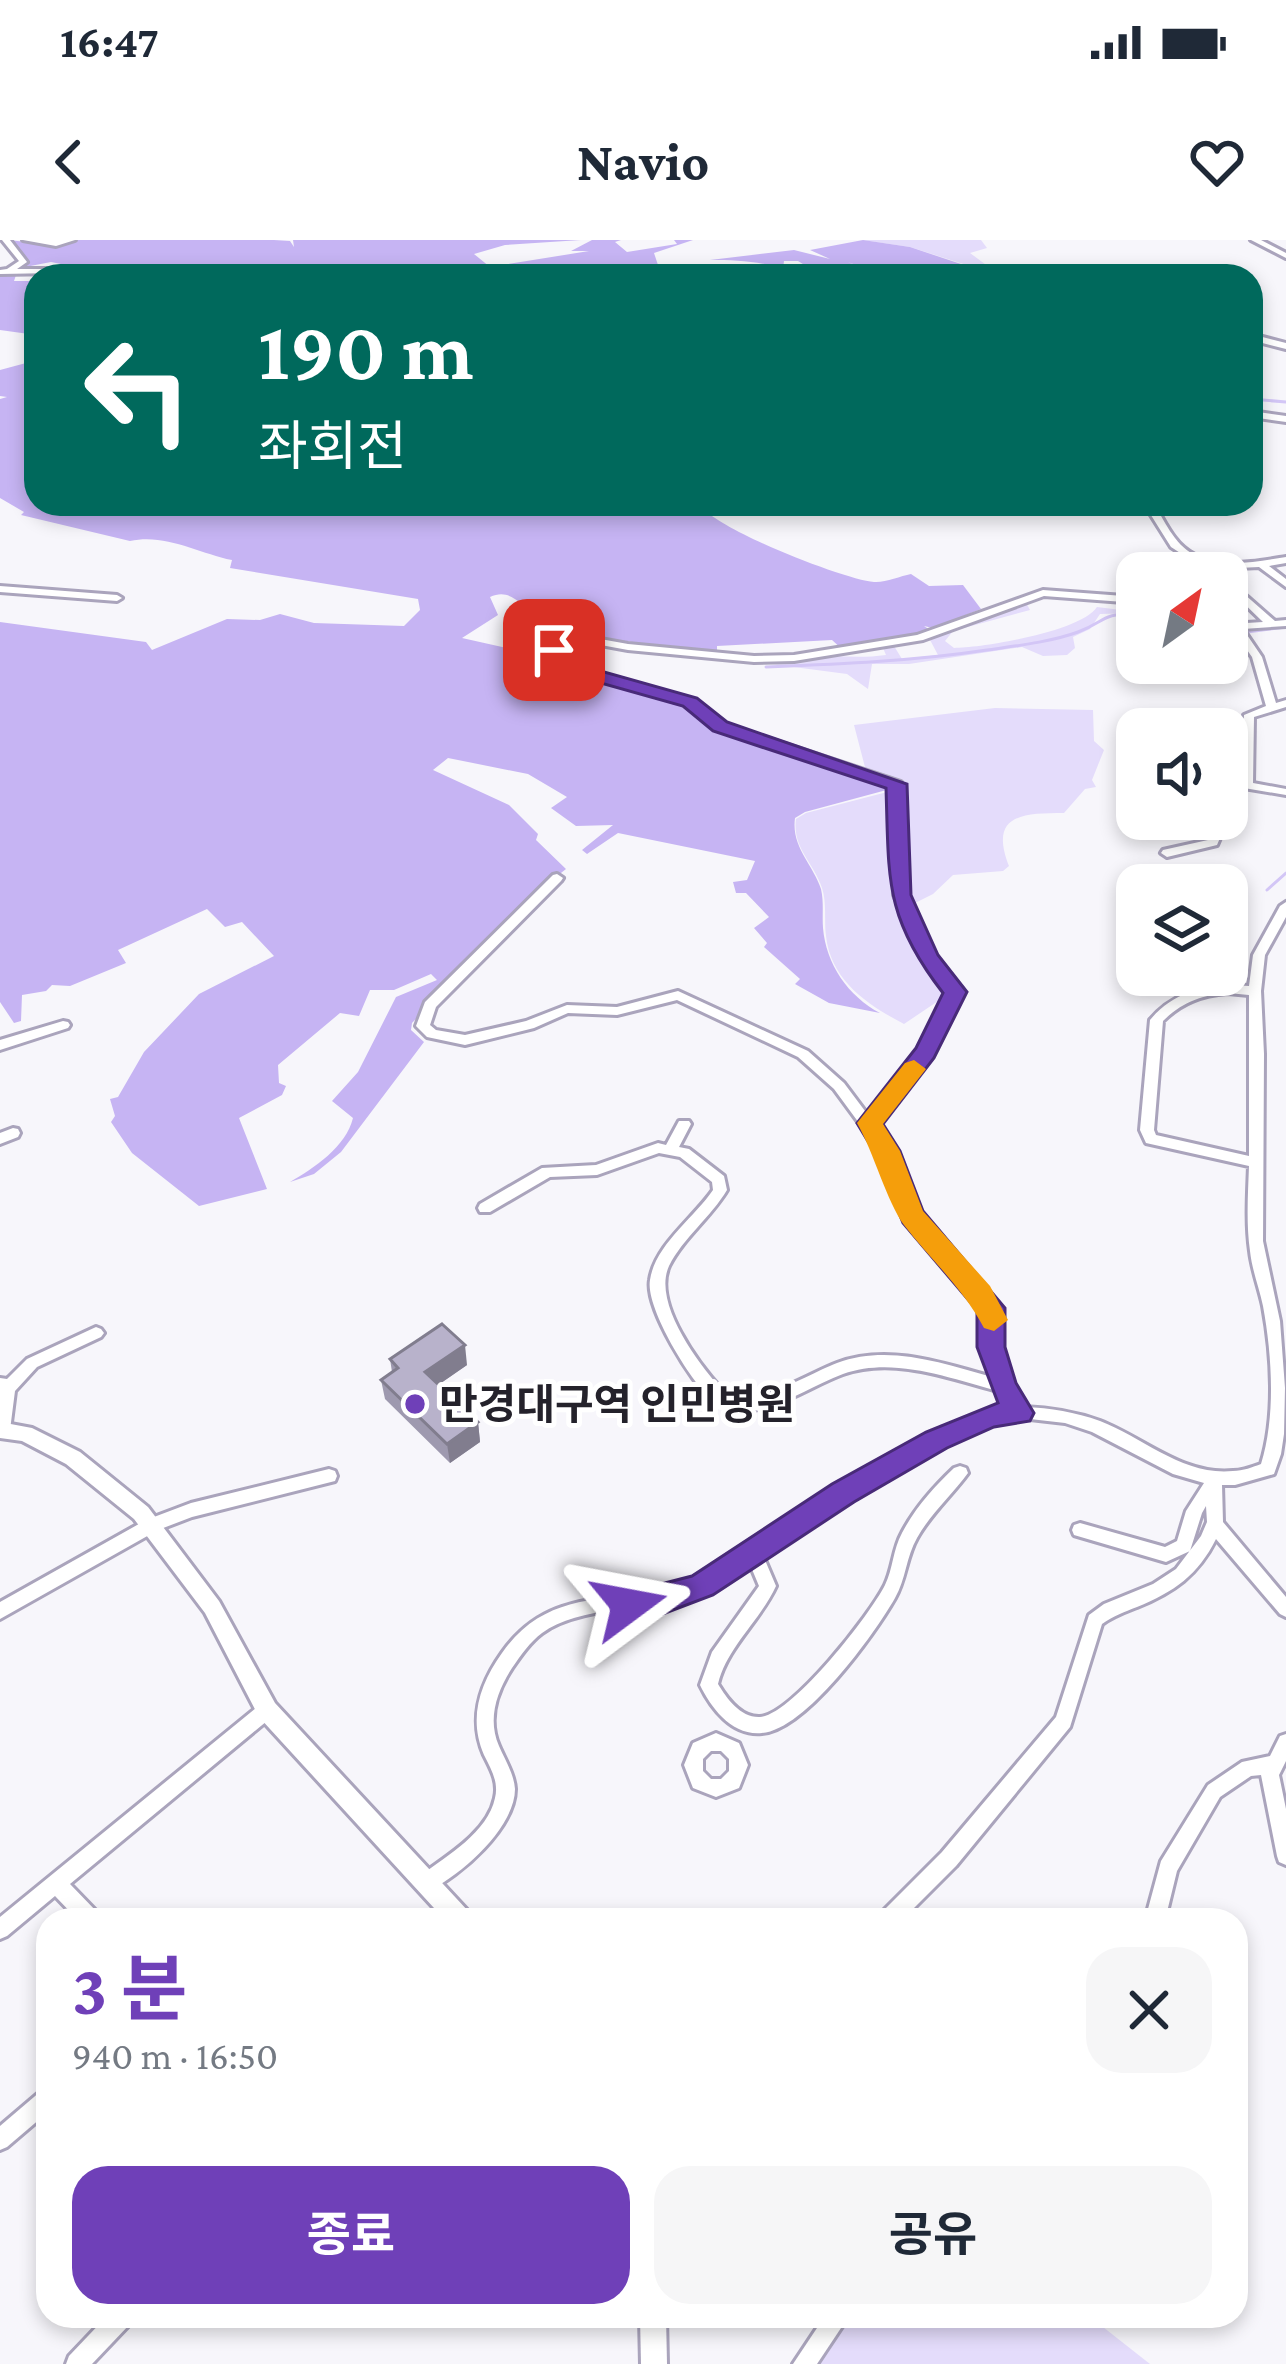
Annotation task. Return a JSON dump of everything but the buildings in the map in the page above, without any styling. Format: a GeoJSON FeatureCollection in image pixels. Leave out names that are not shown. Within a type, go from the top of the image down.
{"type":"FeatureCollection","features":[{"type":"Feature","properties":{"kind":"street"},"geometry":{"type":"LineString","coordinates":[[4,271],[23,262],[6,240]]}},
{"type":"Feature","properties":{"kind":"street"},"geometry":{"type":"LineString","coordinates":[[26,240],[56,244],[70,240]]}},
{"type":"Feature","properties":{"kind":"street"},"geometry":{"type":"LineString","coordinates":[[1255,240],[1286,256]]}},
{"type":"Feature","properties":{"kind":"street"},"geometry":{"type":"LineString","coordinates":[[1156,516],[1174,544],[1187,552]]}},
{"type":"Feature","properties":{"kind":"street"},"geometry":{"type":"LineString","coordinates":[[1248,565],[1286,560]]}},
{"type":"Feature","properties":{"kind":"street"},"geometry":{"type":"LineString","coordinates":[[1261,564],[1286,584]]}},
{"type":"Feature","properties":{"kind":"street"},"geometry":{"type":"LineString","coordinates":[[0,589],[117,598]]}},
{"type":"Feature","properties":{"kind":"street"},"geometry":{"type":"LineString","coordinates":[[869,1123],[926,1052],[956,992],[928,957],[900,895],[897,784],[720,727],[690,702],[565,667],[556,657],[555,642],[567,636],[628,647],[794,658],[919,638],[1037,594],[1116,597]]}},
{"type":"Feature","properties":{"kind":"street"},"geometry":{"type":"LineString","coordinates":[[1248,602],[1271,623]]}},
{"type":"Feature","properties":{"kind":"street"},"geometry":{"type":"LineString","coordinates":[[1248,625],[1286,623]]}},
{"type":"Feature","properties":{"kind":"street"},"geometry":{"type":"LineString","coordinates":[[1248,646],[1257,657],[1270,705]]}},
{"type":"Feature","properties":{"kind":"street"},"geometry":{"type":"LineString","coordinates":[[1248,760],[1250,715],[1286,703]]}},
{"type":"Feature","properties":{"kind":"street"},"geometry":{"type":"LineString","coordinates":[[1248,783],[1286,792]]}},
{"type":"Feature","properties":{"kind":"street"},"geometry":{"type":"LineString","coordinates":[[1167,853],[1214,840]]}},
{"type":"Feature","properties":{"kind":"street"},"geometry":{"type":"LineString","coordinates":[[557,878],[430,1005],[423,1026],[432,1034],[465,1040],[529,1025],[567,1010],[617,1011],[666,996],[689,997],[802,1054],[839,1085],[869,1123],[887,1151],[912,1216],[991,1308],[991,1347],[1003,1386],[1020,1413]]}},
{"type":"Feature","properties":{"kind":"street"},"geometry":{"type":"LineString","coordinates":[[1268,1469],[1275,1426],[1274,1351],[1269,1300],[1258,1266],[1255,992],[1259,955],[1286,906]]}},
{"type":"Feature","properties":{"kind":"street"},"geometry":{"type":"LineString","coordinates":[[1255,992],[1214,987],[1175,1005],[1157,1020],[1147,1130],[1151,1139],[1166,1145],[1257,1163]]}},
{"type":"Feature","properties":{"kind":"street"},"geometry":{"type":"LineString","coordinates":[[0,1045],[63,1025]]}},
{"type":"Feature","properties":{"kind":"street"},"geometry":{"type":"LineString","coordinates":[[671,1149],[684,1124]]}},
{"type":"Feature","properties":{"kind":"street"},"geometry":{"type":"LineString","coordinates":[[485,1208],[547,1172],[598,1170],[649,1150],[671,1149],[719,1180],[712,1203],[668,1258],[655,1285],[657,1302],[713,1395],[732,1405],[753,1401],[840,1367],[874,1362],[910,1363],[1003,1386]]}},
{"type":"Feature","properties":{"kind":"street"},"geometry":{"type":"LineString","coordinates":[[97,1333],[32,1363],[4,1385],[1,1430],[25,1434],[73,1458],[152,1525],[212,1607],[268,1710],[450,1908]]}},
{"type":"Feature","properties":{"kind":"street"},"geometry":{"type":"LineString","coordinates":[[428,1882],[490,1830],[506,1800],[505,1782],[487,1739],[486,1700],[526,1634],[560,1612],[660,1601],[702,1586],[752,1550],[937,1440],[990,1416],[1048,1413],[1092,1422],[1175,1469],[1214,1482],[1242,1480],[1286,1460]]}},
{"type":"Feature","properties":{"kind":"street"},"geometry":{"type":"LineString","coordinates":[[752,1550],[768,1586],[754,1611],[713,1659],[709,1685],[715,1700],[751,1724],[774,1721],[838,1662],[893,1587],[910,1535],[940,1491],[960,1472]]}},
{"type":"Feature","properties":{"kind":"street"},"geometry":{"type":"LineString","coordinates":[[0,1611],[152,1525],[329,1476]]}},
{"type":"Feature","properties":{"kind":"street"},"geometry":{"type":"LineString","coordinates":[[900,1908],[949,1859],[1064,1721],[1095,1620],[1105,1610],[1184,1576],[1215,1522],[1214,1482]]}},
{"type":"Feature","properties":{"kind":"street"},"geometry":{"type":"LineString","coordinates":[[1080,1530],[1166,1555],[1184,1546],[1195,1510],[1214,1482]]}},
{"type":"Feature","properties":{"kind":"street"},"geometry":{"type":"LineString","coordinates":[[1215,1522],[1286,1609]]}},
{"type":"Feature","properties":{"kind":"street"},"geometry":{"type":"LineString","coordinates":[[0,1929],[268,1710]]}},
{"type":"Feature","properties":{"kind":"street"},"geometry":{"type":"LineString","coordinates":[[725,1744],[738,1719]]}},
{"type":"Feature","properties":{"kind":"street"},"geometry":{"type":"LineString","coordinates":[[1286,1742],[1270,1775],[1286,1856]]}},
{"type":"Feature","properties":{"kind":"street"},"geometry":{"type":"LineString","coordinates":[[1158,1908],[1168,1868],[1214,1791],[1248,1768],[1276,1764]]}},
{"type":"Feature","properties":{"kind":"street"},"geometry":{"type":"LineString","coordinates":[[57,1884],[80,1908]]}},
{"type":"Feature","properties":{"kind":"street"},"geometry":{"type":"LineString","coordinates":[[0,2140],[36,2108]]}},
{"type":"Feature","properties":{"kind":"street"},"geometry":{"type":"LineString","coordinates":[[77,2364],[111,2328]]}},
{"type":"Feature","properties":{"kind":"street"},"geometry":{"type":"LineString","coordinates":[[653,2328],[654,2364]]}},
{"type":"Feature","properties":{"kind":"street"},"geometry":{"type":"LineString","coordinates":[[804,2364],[830,2328]]}},
{"type":"Feature","properties":{"kind":"shaded area"},"geometry":{"type":"Polygon","coordinates":[[[8,240],[56,245],[73,240],[274,240],[290,241],[294,247],[293,240],[581,240],[505,245],[474,254],[486,264],[25,264],[8,240]]]}},
{"type":"Feature","properties":{"kind":"shaded area"},"geometry":{"type":"Polygon","coordinates":[[[592,240],[621,240],[615,242],[627,252],[693,240],[654,253],[658,264],[509,264],[589,251],[571,251],[592,240]]]}},
{"type":"Feature","properties":{"kind":"shaded area"},"geometry":{"type":"Polygon","coordinates":[[[862,240],[981,240],[987,248],[970,253],[985,264],[963,264],[910,247],[862,240]]]}},
{"type":"Feature","properties":{"kind":"shaded area"},"geometry":{"type":"Polygon","coordinates":[[[863,240],[910,247],[961,264],[710,260],[794,250],[830,259],[810,250],[863,240]]]}},
{"type":"Feature","properties":{"kind":"shaded area"},"geometry":{"type":"Polygon","coordinates":[[[0,274],[24,274],[16,275],[14,281],[24,281],[24,333],[0,330],[0,274]]]}},
{"type":"Feature","properties":{"kind":"shaded area"},"geometry":{"type":"Polygon","coordinates":[[[24,364],[24,512],[0,498],[0,399],[7,397],[0,396],[0,370],[24,364]]]}},
{"type":"Feature","properties":{"kind":"shaded area"},"geometry":{"type":"Polygon","coordinates":[[[25,516],[712,516],[780,551],[859,579],[874,582],[911,574],[929,586],[963,585],[981,609],[933,628],[924,626],[930,630],[843,650],[832,640],[717,646],[717,653],[563,633],[525,638],[524,619],[537,615],[503,594],[490,597],[498,615],[462,638],[543,656],[566,672],[685,704],[711,727],[894,788],[795,818],[799,847],[821,889],[825,941],[834,966],[858,998],[880,1013],[829,1003],[795,984],[800,979],[764,947],[767,943],[754,928],[769,917],[746,893],[736,893],[733,882],[747,880],[755,861],[618,833],[587,854],[582,850],[613,825],[576,826],[551,808],[567,797],[528,774],[448,758],[433,770],[509,805],[566,869],[412,1023],[411,1030],[424,1042],[341,1152],[314,1174],[290,1182],[344,1138],[353,1118],[332,1101],[358,1072],[396,997],[437,980],[431,974],[394,990],[370,990],[359,1016],[340,1013],[278,1065],[279,1083],[286,1086],[282,1095],[239,1118],[267,1189],[199,1206],[132,1153],[111,1122],[115,1116],[110,1099],[118,1097],[144,1052],[199,994],[274,956],[242,922],[225,927],[207,909],[118,950],[126,963],[70,986],[52,985],[46,991],[22,995],[21,1021],[14,1023],[0,1002],[0,622],[146,642],[152,650],[227,619],[260,620],[280,614],[314,623],[404,626],[420,610],[418,599],[230,568],[232,560],[169,542],[130,541],[25,516]]]}},
{"type":"Feature","properties":{"kind":"shaded area"},"geometry":{"type":"Polygon","coordinates":[[[1025,601],[1030,610],[953,631],[945,641],[954,648],[1031,636],[1072,624],[1097,607],[1116,609],[1116,614],[1100,614],[1090,629],[1073,637],[1075,648],[1067,655],[1043,656],[1022,647],[909,664],[872,664],[868,689],[847,674],[763,663],[793,657],[886,655],[883,648],[894,646],[902,659],[938,655],[929,638],[1025,601]]]}},
{"type":"Feature","properties":{"kind":"shaded area"},"geometry":{"type":"Polygon","coordinates":[[[995,708],[1093,710],[1094,741],[1104,750],[1092,780],[1096,787],[1085,789],[1064,813],[1013,820],[1003,836],[1009,866],[1003,871],[953,875],[933,894],[907,907],[901,895],[901,793],[866,771],[854,725],[995,708]]]}},
{"type":"Feature","properties":{"kind":"shaded area"},"geometry":{"type":"Polygon","coordinates":[[[895,790],[891,828],[900,910],[944,997],[904,1024],[853,990],[835,966],[826,936],[822,888],[796,829],[796,819],[806,813],[895,790]]]}},
{"type":"Feature","properties":{"kind":"shaded area"},"geometry":{"type":"Polygon","coordinates":[[[841,2328],[1104,2328],[1150,2364],[816,2364],[841,2328]]]}},
{"type":"Feature","properties":{"kind":"waterway"},"geometry":{"type":"LineString","coordinates":[[1263,400],[1286,402]]}},
{"type":"Feature","properties":{"kind":"waterway"},"geometry":{"type":"LineString","coordinates":[[766,667],[1009,647],[1067,635],[1116,615]]}},
{"type":"Feature","properties":{"kind":"waterway"},"geometry":{"type":"LineString","coordinates":[[1248,632],[1286,627]]}},
{"type":"Feature","properties":{"kind":"waterway"},"geometry":{"type":"LineString","coordinates":[[1267,890],[1286,873]]}},
{"type":"Feature","properties":{"kind":"slow traffic"},"geometry":{"type":"LineString","coordinates":[[914,1069],[869,1123],[887,1151],[912,1216],[981,1293],[994,1320]]}},
{"type":"Feature","properties":{"kind":"place","name":"만경대구역 인민병원"},"geometry":{"type":"Point","coordinates":[415,1404]}},
{"type":"Feature","properties":{"kind":"route"},"geometry":{"type":"LineString","coordinates":[[554,650],[565,667],[690,702],[720,727],[897,784],[900,895],[928,957],[956,992],[926,1052],[869,1123],[887,1151],[912,1216],[991,1308],[991,1347],[1003,1386],[1020,1413],[990,1416],[937,1440],[843,1493],[702,1586],[660,1601],[629,1605]]}}]}
